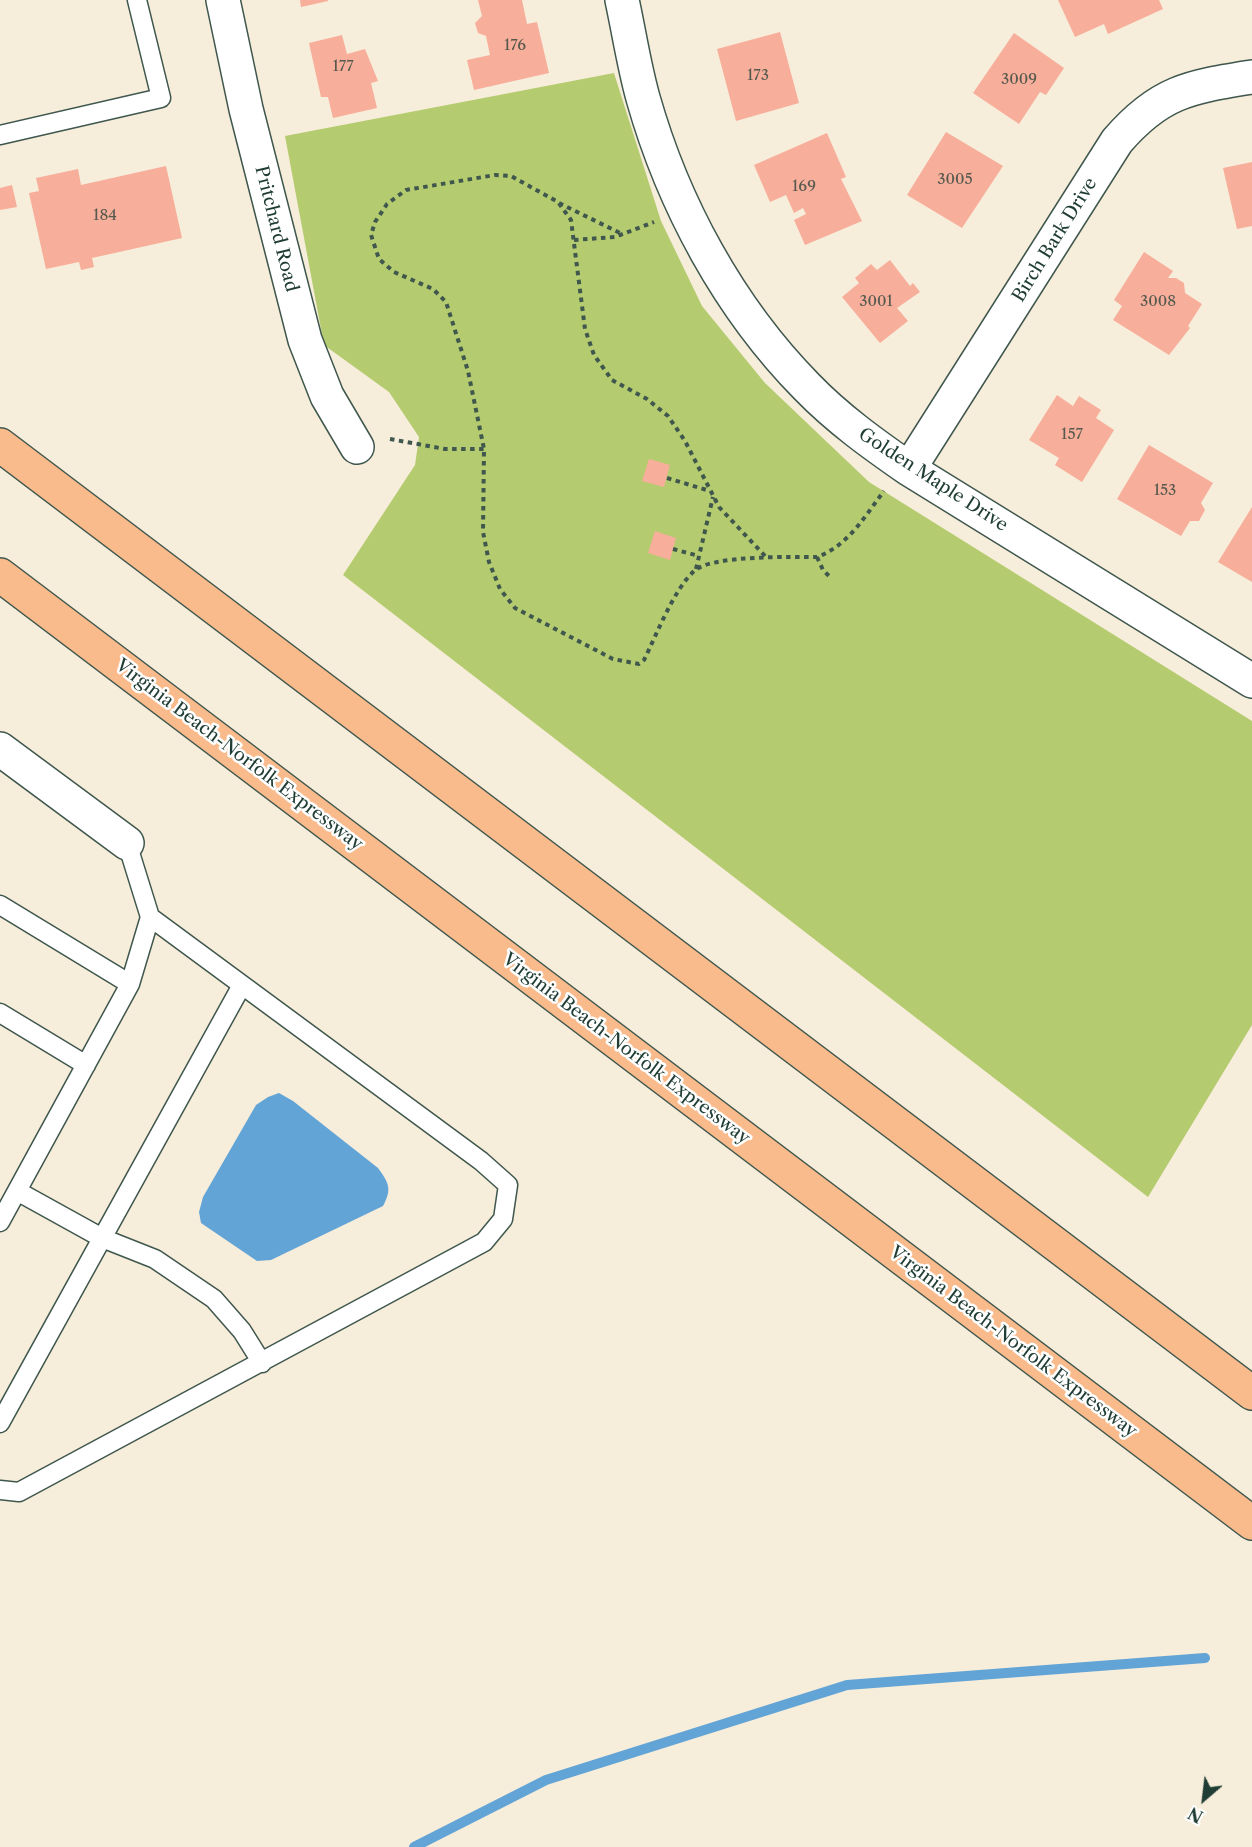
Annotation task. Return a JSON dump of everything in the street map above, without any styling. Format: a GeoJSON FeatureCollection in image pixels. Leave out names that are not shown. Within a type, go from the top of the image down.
{"type":"FeatureCollection","features":[{"type":"Feature","properties":{"kind":"highway"},"geometry":{"type":"LineString","coordinates":[[0,445],[1252,1394]]}},
{"type":"Feature","properties":{"kind":"highway","name":"Virginia Beach-Norfolk Expressway"},"geometry":{"type":"LineString","coordinates":[[0,574],[1252,1523]]}},
{"type":"Feature","properties":{"kind":"street","name":"Pritchard Road"},"geometry":{"type":"LineString","coordinates":[[223,0],[246,109],[304,340],[327,396],[357,447]]}},
{"type":"Feature","properties":{"kind":"street","name":"Golden Maple Drive"},"geometry":{"type":"LineString","coordinates":[[622,0],[643,98],[665,165],[686,210],[729,290],[770,346],[807,387],[860,435],[909,469],[1252,681]]}},
{"type":"Feature","properties":{"kind":"street","name":"Birch Bark Drive"},"geometry":{"type":"LineString","coordinates":[[909,469],[1117,141],[1134,121],[1161,100],[1192,87],[1252,77]]}},
{"type":"Feature","properties":{"kind":"street"},"geometry":{"type":"LineString","coordinates":[[8,755],[127,843]]}},
{"type":"Feature","properties":{"kind":"lane"},"geometry":{"type":"LineString","coordinates":[[0,135],[161,98],[137,0]]}},
{"type":"Feature","properties":{"kind":"lane"},"geometry":{"type":"LineString","coordinates":[[0,1222],[130,984],[150,917],[127,843]]}},
{"type":"Feature","properties":{"kind":"lane"},"geometry":{"type":"LineString","coordinates":[[0,905],[130,984]]}},
{"type":"Feature","properties":{"kind":"lane"},"geometry":{"type":"LineString","coordinates":[[0,1490],[19,1492],[262,1363],[484,1242],[503,1219],[508,1185],[481,1161],[150,917]]}},
{"type":"Feature","properties":{"kind":"lane"},"geometry":{"type":"LineString","coordinates":[[0,1423],[243,985]]}},
{"type":"Feature","properties":{"kind":"lane"},"geometry":{"type":"LineString","coordinates":[[0,1012],[86,1065]]}},
{"type":"Feature","properties":{"kind":"lane"},"geometry":{"type":"LineString","coordinates":[[17,1191],[102,1238],[155,1259],[214,1299],[242,1331],[262,1363]]}},
{"type":"Feature","properties":{"kind":"path"},"geometry":{"type":"LineString","coordinates":[[623,234],[587,219],[511,176],[495,175],[406,190],[387,204],[375,222],[371,235],[379,258],[394,272],[433,288],[446,302],[468,371],[484,449],[483,532],[489,562],[500,589],[515,608],[613,659],[639,664],[644,660],[681,589],[695,569],[713,497]]}},
{"type":"Feature","properties":{"kind":"path"},"geometry":{"type":"LineString","coordinates":[[558,202],[571,220],[585,329],[594,355],[612,380],[647,399],[668,416],[685,441],[713,497],[747,540],[765,556]]}},
{"type":"Feature","properties":{"kind":"path"},"geometry":{"type":"LineString","coordinates":[[574,240],[596,240],[623,234],[686,210]]}},
{"type":"Feature","properties":{"kind":"path"},"geometry":{"type":"LineString","coordinates":[[357,447],[380,440],[398,440],[445,449],[484,449]]}},
{"type":"Feature","properties":{"kind":"path"},"geometry":{"type":"LineString","coordinates":[[695,569],[735,559],[765,556],[817,557],[834,549],[856,529],[886,487],[909,469]]}},
{"type":"Feature","properties":{"kind":"path"},"geometry":{"type":"LineString","coordinates":[[667,478],[710,491]]}},
{"type":"Feature","properties":{"kind":"path"},"geometry":{"type":"LineString","coordinates":[[673,549],[699,556]]}},
{"type":"Feature","properties":{"kind":"path"},"geometry":{"type":"LineString","coordinates":[[817,557],[823,570],[832,579]]}},
{"type":"Feature","properties":{"kind":"green space"},"geometry":{"type":"Polygon","coordinates":[[[614,73],[661,221],[702,306],[765,383],[869,482],[1252,721],[1252,1025],[1148,1197],[343,575],[415,465],[419,437],[389,392],[324,345],[285,136],[614,73]]]}},
{"type":"Feature","properties":{"kind":"water"},"geometry":{"type":"Polygon","coordinates":[[[279,1093],[293,1101],[378,1168],[387,1182],[388,1195],[383,1206],[271,1260],[257,1261],[201,1223],[199,1212],[203,1197],[256,1105],[279,1093]]]}},
{"type":"Feature","properties":{"kind":"building"},"geometry":{"type":"Polygon","coordinates":[[[300,0],[328,0],[328,1],[301,7],[300,0]]]}},
{"type":"Feature","properties":{"kind":"building"},"geometry":{"type":"Polygon","coordinates":[[[478,0],[522,0],[527,24],[537,22],[549,73],[474,90],[467,60],[490,55],[486,36],[478,33],[475,23],[482,16],[478,0]]]}},
{"type":"Feature","properties":{"kind":"building"},"geometry":{"type":"Polygon","coordinates":[[[1058,0],[1159,0],[1163,9],[1108,34],[1104,24],[1075,37],[1058,0]]]}},
{"type":"Feature","properties":{"kind":"building"},"geometry":{"type":"Polygon","coordinates":[[[780,32],[799,103],[736,121],[717,49],[780,32]]]}},
{"type":"Feature","properties":{"kind":"building"},"geometry":{"type":"Polygon","coordinates":[[[1014,33],[1064,68],[1046,95],[1040,92],[1019,124],[973,93],[1014,33]]]}},
{"type":"Feature","properties":{"kind":"building"},"geometry":{"type":"Polygon","coordinates":[[[342,35],[347,54],[365,49],[378,81],[371,83],[377,108],[333,118],[328,97],[321,97],[309,43],[342,35]]]}},
{"type":"Feature","properties":{"kind":"building"},"geometry":{"type":"Polygon","coordinates":[[[946,132],[1003,166],[962,228],[907,195],[946,132]]]}},
{"type":"Feature","properties":{"kind":"building"},"geometry":{"type":"Polygon","coordinates":[[[827,133],[846,177],[841,179],[862,221],[805,245],[794,220],[806,214],[803,208],[794,213],[786,195],[770,202],[754,165],[827,133]]]}},
{"type":"Feature","properties":{"kind":"building"},"geometry":{"type":"Polygon","coordinates":[[[1252,162],[1252,226],[1237,229],[1223,168],[1252,162]]]}},
{"type":"Feature","properties":{"kind":"building"},"geometry":{"type":"Polygon","coordinates":[[[166,166],[182,238],[92,258],[94,267],[81,270],[79,262],[46,269],[29,193],[39,191],[36,178],[78,169],[81,185],[166,166]]]}},
{"type":"Feature","properties":{"kind":"building"},"geometry":{"type":"Polygon","coordinates":[[[12,185],[17,207],[0,210],[0,188],[12,185]]]}},
{"type":"Feature","properties":{"kind":"building"},"geometry":{"type":"Polygon","coordinates":[[[1144,252],[1173,271],[1168,278],[1176,278],[1184,283],[1185,293],[1202,304],[1188,326],[1190,328],[1169,355],[1113,320],[1122,306],[1114,300],[1144,252]]]}},
{"type":"Feature","properties":{"kind":"building"},"geometry":{"type":"Polygon","coordinates":[[[890,260],[910,286],[913,283],[920,292],[897,308],[908,321],[880,343],[842,297],[859,283],[855,278],[871,264],[877,270],[890,260]]]}},
{"type":"Feature","properties":{"kind":"building"},"geometry":{"type":"Polygon","coordinates":[[[1057,395],[1073,406],[1079,396],[1101,410],[1096,418],[1114,430],[1082,482],[1055,465],[1059,458],[1029,440],[1057,395]]]}},
{"type":"Feature","properties":{"kind":"building"},"geometry":{"type":"Polygon","coordinates":[[[1149,445],[1213,483],[1201,503],[1205,510],[1199,521],[1190,521],[1181,536],[1117,499],[1149,445]]]}},
{"type":"Feature","properties":{"kind":"building"},"geometry":{"type":"Polygon","coordinates":[[[649,459],[670,465],[664,487],[642,481],[649,459]]]}},
{"type":"Feature","properties":{"kind":"building"},"geometry":{"type":"Polygon","coordinates":[[[1252,507],[1252,582],[1218,562],[1252,507]]]}},
{"type":"Feature","properties":{"kind":"building"},"geometry":{"type":"Polygon","coordinates":[[[655,531],[676,538],[670,560],[648,553],[655,531]]]}},
{"type":"Feature","properties":{"kind":"waterway"},"geometry":{"type":"LineString","coordinates":[[414,1847],[546,1780],[847,1685],[1205,1658]]}}]}
